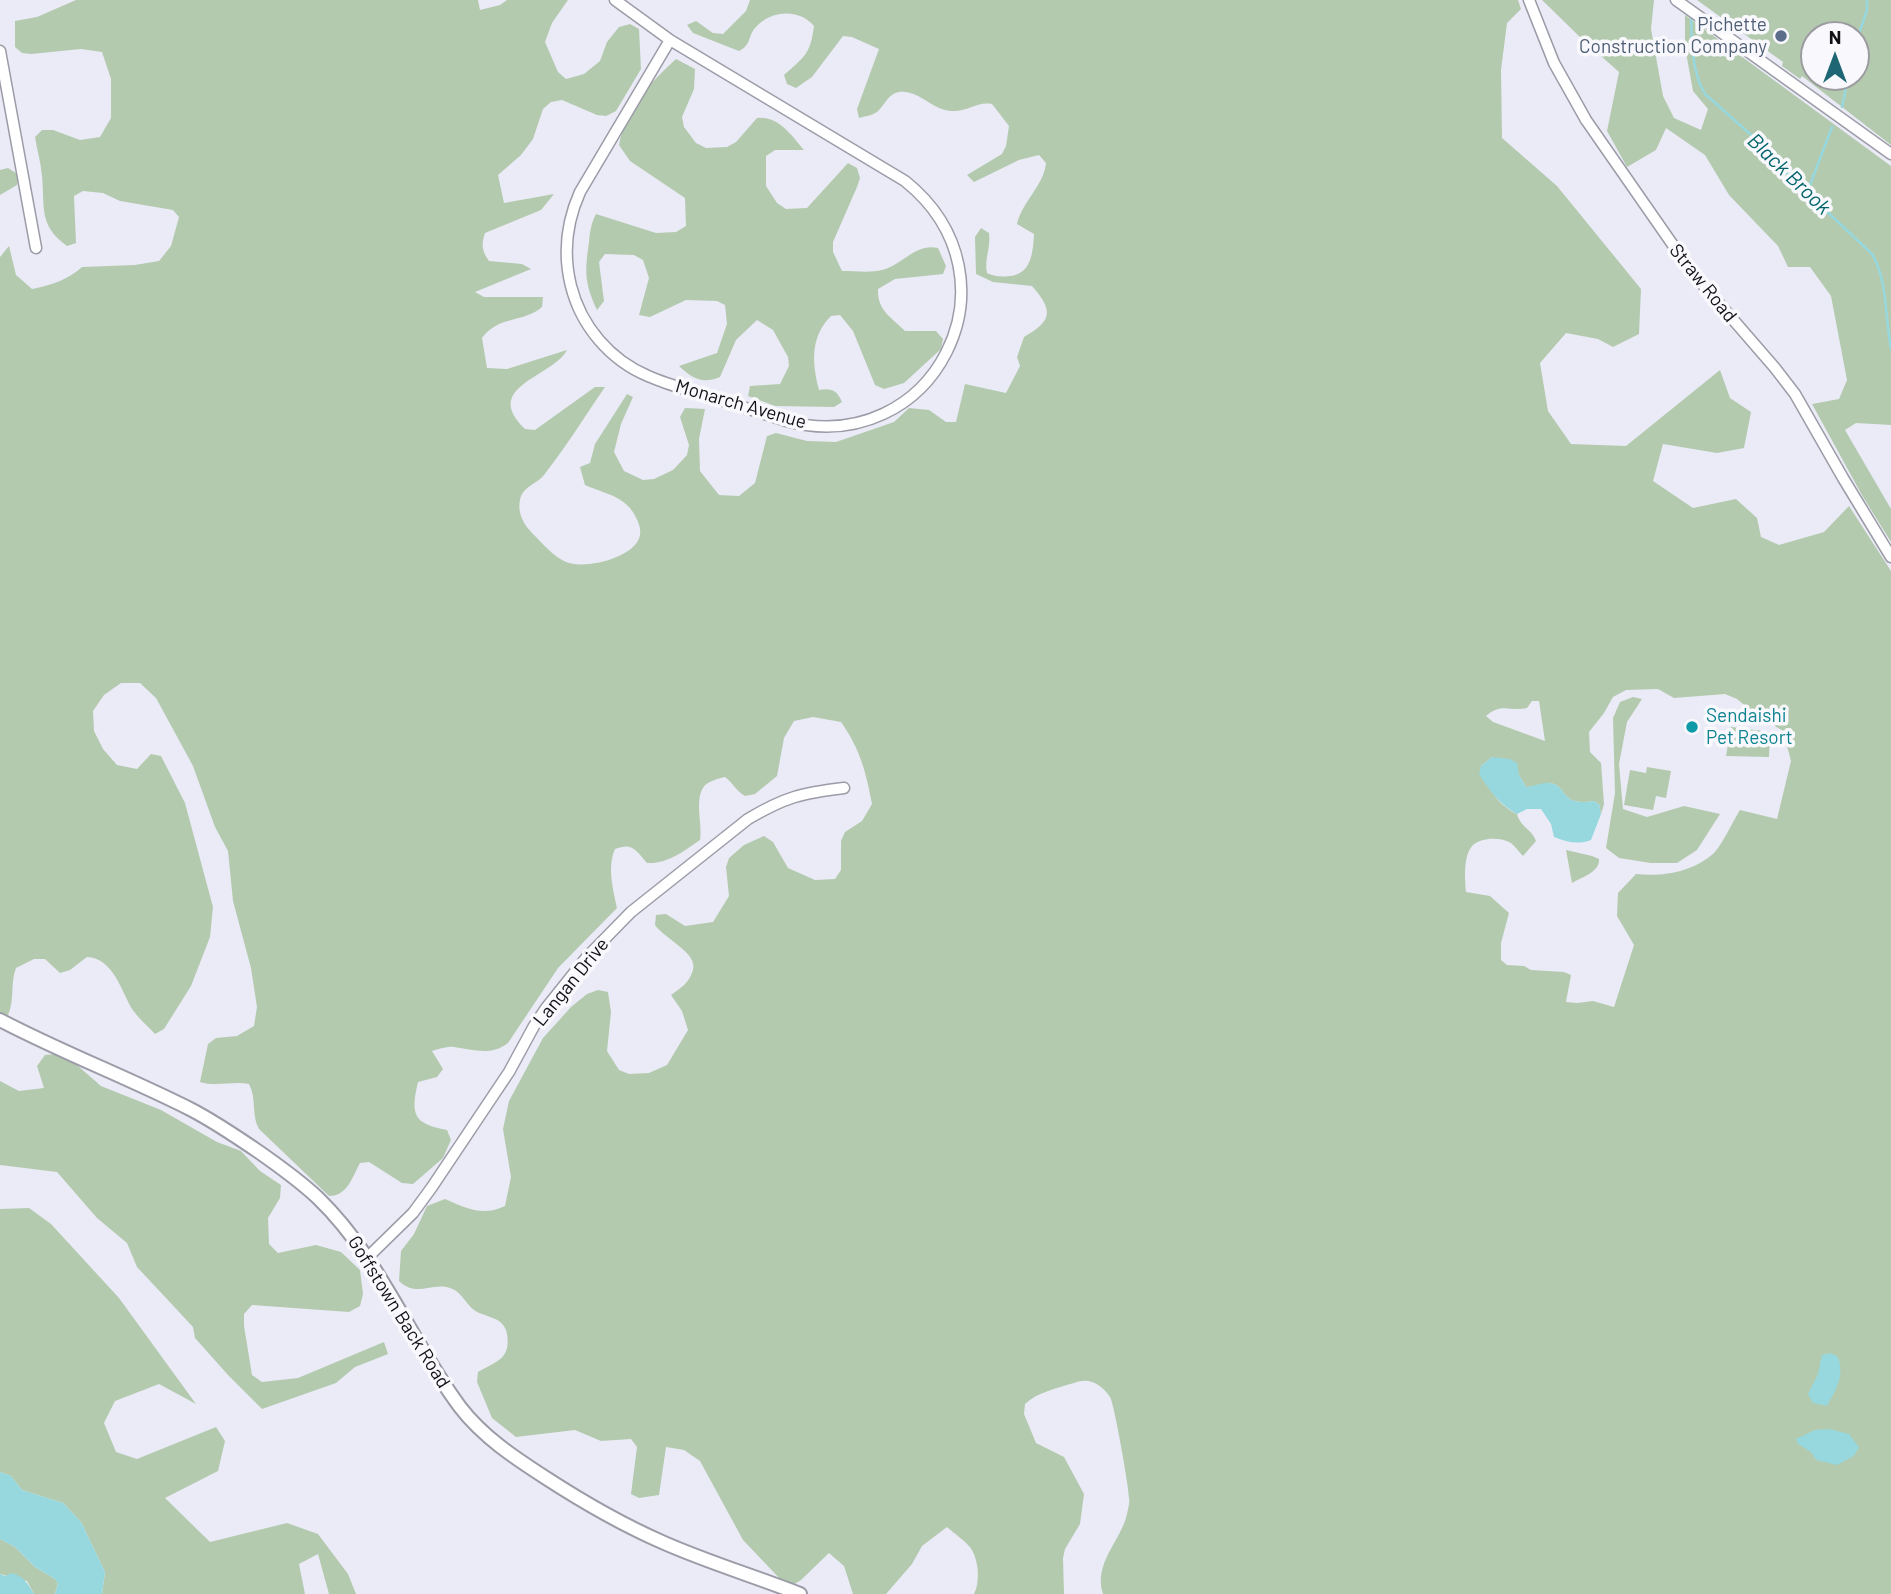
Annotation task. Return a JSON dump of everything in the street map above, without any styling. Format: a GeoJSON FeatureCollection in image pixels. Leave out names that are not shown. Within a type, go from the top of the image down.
{"type":"FeatureCollection","features":[{"type":"Feature","properties":{"kind":"main road","name":"Goffstown Back Road"},"geometry":{"type":"LineString","coordinates":[[0,1020],[40,1041],[157,1093],[223,1128],[276,1164],[317,1197],[368,1257],[443,1384],[462,1410],[504,1450],[566,1491],[623,1523],[701,1558],[800,1594]]}},
{"type":"Feature","properties":{"kind":"street","name":"Monarch Avenue"},"geometry":{"type":"LineString","coordinates":[[615,0],[670,40],[905,181],[943,221],[953,242],[960,275],[958,319],[947,351],[935,370],[921,387],[894,408],[841,426],[786,421],[648,376],[618,358],[587,324],[573,293],[568,271],[571,213],[580,192],[670,40]]}},
{"type":"Feature","properties":{"kind":"street","name":"Straw Road"},"geometry":{"type":"LineString","coordinates":[[1529,0],[1554,63],[1586,120],[1691,271],[1795,394],[1891,557]]}},
{"type":"Feature","properties":{"kind":"street"},"geometry":{"type":"LineString","coordinates":[[1680,3],[1891,153]]}},
{"type":"Feature","properties":{"kind":"street"},"geometry":{"type":"LineString","coordinates":[[0,51],[36,248]]}},
{"type":"Feature","properties":{"kind":"street","name":"Langan Drive"},"geometry":{"type":"LineString","coordinates":[[368,1257],[413,1213],[451,1161],[509,1072],[546,1007],[587,957],[631,912],[766,808],[797,795],[844,788]]}},
{"type":"Feature","properties":{"kind":"green space"},"geometry":{"type":"Polygon","coordinates":[[[76,0],[478,0],[480,10],[500,5],[507,0],[568,0],[552,23],[545,42],[558,72],[566,79],[584,74],[600,61],[607,42],[619,27],[630,24],[639,29],[641,69],[616,111],[606,116],[597,115],[562,100],[551,102],[543,109],[533,139],[521,155],[498,175],[504,203],[554,194],[541,210],[485,233],[483,248],[489,261],[522,264],[531,269],[475,292],[484,297],[543,297],[542,307],[535,312],[504,322],[482,338],[487,368],[507,369],[567,350],[559,360],[515,392],[511,402],[514,414],[525,429],[535,430],[595,387],[605,387],[552,464],[541,478],[525,490],[520,502],[523,522],[544,546],[566,562],[585,564],[620,556],[636,543],[640,535],[639,523],[624,502],[585,485],[580,467],[590,463],[595,444],[627,394],[633,397],[621,424],[614,452],[624,471],[643,480],[654,479],[673,470],[687,455],[689,445],[680,417],[685,408],[705,409],[699,439],[700,471],[719,495],[739,496],[755,483],[767,436],[776,433],[807,441],[836,442],[894,422],[909,408],[929,410],[946,422],[956,422],[965,384],[1006,393],[1020,366],[1017,357],[1024,337],[1040,326],[1047,315],[1044,302],[1032,286],[993,282],[976,274],[975,237],[981,228],[989,233],[987,273],[1010,276],[1023,271],[1027,266],[1032,254],[1034,234],[1017,224],[1023,208],[1041,179],[1046,163],[1039,155],[1019,160],[974,182],[967,175],[1002,154],[1006,146],[1009,126],[992,104],[952,111],[939,108],[917,95],[899,92],[890,97],[875,113],[859,118],[857,109],[879,49],[852,37],[843,36],[812,77],[796,88],[787,84],[784,75],[802,59],[811,43],[814,26],[808,20],[785,13],[768,18],[755,28],[748,43],[739,51],[693,33],[687,25],[696,21],[713,33],[723,34],[746,11],[750,0],[1518,0],[1521,9],[1507,23],[1501,70],[1502,138],[1557,186],[1641,289],[1639,334],[1613,347],[1598,339],[1566,333],[1540,363],[1548,411],[1571,444],[1626,446],[1720,370],[1730,398],[1751,412],[1744,448],[1717,453],[1663,444],[1653,481],[1693,508],[1736,499],[1757,518],[1761,537],[1779,545],[1824,532],[1849,506],[1891,571],[1891,1594],[1103,1594],[1101,1583],[1105,1562],[1127,1514],[1127,1478],[1110,1397],[1099,1385],[1090,1381],[1079,1381],[1036,1396],[1025,1404],[1024,1414],[1036,1443],[1064,1457],[1084,1494],[1080,1524],[1065,1549],[1063,1558],[1064,1594],[974,1594],[978,1578],[972,1550],[947,1527],[922,1546],[912,1564],[886,1594],[853,1594],[844,1566],[829,1553],[801,1580],[793,1585],[783,1582],[743,1540],[700,1461],[684,1450],[666,1447],[659,1495],[639,1498],[631,1494],[637,1447],[631,1439],[601,1441],[575,1430],[516,1437],[492,1418],[477,1382],[478,1372],[497,1362],[505,1354],[508,1342],[505,1328],[499,1321],[474,1310],[454,1290],[443,1287],[418,1289],[399,1281],[401,1251],[414,1234],[427,1206],[445,1199],[481,1211],[505,1206],[511,1177],[503,1129],[509,1101],[543,1038],[571,1007],[587,994],[598,990],[608,992],[611,1012],[607,1051],[619,1070],[629,1074],[649,1073],[667,1065],[688,1030],[682,1011],[671,995],[687,982],[693,964],[686,952],[655,925],[656,915],[666,914],[685,926],[713,922],[729,896],[726,867],[729,858],[744,845],[764,836],[773,842],[788,868],[815,880],[835,879],[841,870],[841,841],[845,832],[862,821],[872,804],[861,761],[841,722],[813,717],[794,721],[784,738],[777,776],[755,794],[745,796],[725,777],[708,783],[700,794],[699,801],[700,840],[675,856],[647,863],[630,847],[615,849],[611,871],[617,908],[558,968],[508,1043],[489,1051],[451,1047],[432,1051],[443,1069],[437,1077],[418,1082],[415,1110],[421,1121],[427,1125],[447,1130],[451,1140],[443,1158],[413,1184],[402,1183],[369,1162],[360,1163],[345,1190],[329,1196],[259,1129],[249,1084],[200,1082],[208,1044],[216,1038],[237,1036],[254,1026],[257,1007],[251,968],[233,901],[228,851],[215,827],[193,766],[156,698],[140,683],[121,683],[104,695],[93,711],[94,731],[103,749],[117,765],[137,769],[151,754],[161,756],[185,803],[213,907],[210,937],[191,986],[164,1029],[155,1034],[137,1016],[115,976],[103,963],[87,957],[70,970],[60,973],[45,959],[34,959],[16,968],[8,1015],[0,1013],[0,257],[9,246],[16,275],[32,289],[59,281],[82,267],[135,265],[159,261],[171,246],[179,217],[173,210],[120,201],[103,193],[83,191],[74,196],[76,243],[67,246],[51,231],[45,215],[35,137],[42,130],[53,130],[80,140],[100,137],[111,118],[111,79],[102,52],[81,49],[22,53],[15,47],[15,21],[37,17],[76,0]],[[1658,689],[1626,690],[1613,697],[1589,732],[1590,752],[1601,763],[1604,804],[1601,814],[1599,804],[1594,801],[1575,801],[1555,785],[1547,783],[1526,787],[1519,775],[1492,757],[1481,766],[1494,794],[1503,805],[1517,814],[1536,841],[1523,856],[1511,843],[1502,840],[1491,839],[1476,843],[1469,851],[1466,862],[1466,892],[1490,896],[1509,913],[1501,943],[1501,960],[1507,965],[1571,975],[1566,1002],[1593,1001],[1614,1007],[1634,945],[1617,916],[1618,893],[1636,874],[1657,875],[1697,865],[1714,853],[1740,810],[1777,819],[1791,761],[1783,731],[1737,699],[1725,694],[1674,698],[1658,689]],[[1532,701],[1527,708],[1502,708],[1486,716],[1493,722],[1545,741],[1539,701],[1532,701]]]}},
{"type":"Feature","properties":{"kind":"green space"},"geometry":{"type":"Polygon","coordinates":[[[1542,0],[1654,0],[1651,29],[1663,96],[1674,118],[1701,130],[1708,109],[1693,91],[1685,47],[1685,15],[1891,166],[1891,425],[1856,423],[1845,430],[1891,509],[1891,542],[1812,404],[1839,399],[1847,380],[1831,296],[1810,267],[1788,267],[1778,246],[1729,195],[1705,155],[1666,128],[1656,150],[1627,167],[1607,131],[1619,72],[1542,0]]]}},
{"type":"Feature","properties":{"kind":"green space"},"geometry":{"type":"Polygon","coordinates":[[[1697,0],[1891,0],[1891,145],[1821,91],[1870,91],[1870,21],[1800,21],[1800,79],[1782,66],[1783,62],[1697,0]]]}},
{"type":"Feature","properties":{"kind":"green space"},"geometry":{"type":"Polygon","coordinates":[[[676,59],[695,69],[694,89],[682,117],[684,127],[696,143],[706,148],[727,147],[736,142],[757,118],[765,118],[778,123],[804,150],[775,150],[766,156],[766,186],[777,203],[786,209],[807,208],[848,163],[857,168],[860,178],[833,242],[833,252],[842,271],[882,270],[916,251],[938,248],[946,266],[943,274],[895,279],[878,289],[882,308],[905,331],[936,331],[943,339],[941,349],[904,383],[884,389],[875,385],[853,331],[840,315],[831,316],[824,324],[814,351],[819,390],[833,391],[842,402],[834,407],[775,406],[748,396],[750,386],[780,384],[789,366],[788,357],[773,330],[757,320],[736,340],[720,377],[703,380],[693,377],[679,366],[717,353],[727,324],[725,305],[717,301],[686,300],[650,317],[639,315],[649,278],[643,260],[634,255],[605,254],[599,262],[604,301],[597,310],[586,269],[590,231],[596,214],[656,233],[676,232],[686,226],[685,198],[630,161],[619,145],[633,108],[676,59]]]}},
{"type":"Feature","properties":{"kind":"green space"},"geometry":{"type":"Polygon","coordinates":[[[8,168],[19,175],[17,185],[0,195],[0,170],[8,168]]]}},
{"type":"Feature","properties":{"kind":"green space"},"geometry":{"type":"Polygon","coordinates":[[[1633,697],[1642,699],[1627,722],[1619,764],[1623,809],[1647,817],[1684,806],[1720,814],[1697,850],[1677,863],[1651,863],[1619,858],[1606,848],[1615,793],[1613,718],[1620,702],[1633,697]]]}},
{"type":"Feature","properties":{"kind":"green space"},"geometry":{"type":"Polygon","coordinates":[[[1731,727],[1770,732],[1769,757],[1726,756],[1731,727]]]}},
{"type":"Feature","properties":{"kind":"green space"},"geometry":{"type":"Polygon","coordinates":[[[1647,767],[1671,771],[1666,798],[1656,796],[1653,810],[1624,805],[1630,770],[1646,773],[1647,767]]]}},
{"type":"Feature","properties":{"kind":"green space"},"geometry":{"type":"Polygon","coordinates":[[[1566,850],[1592,856],[1599,859],[1599,864],[1590,874],[1572,883],[1566,850]]]}},
{"type":"Feature","properties":{"kind":"green space"},"geometry":{"type":"Polygon","coordinates":[[[57,1054],[70,1059],[101,1086],[161,1110],[217,1142],[241,1151],[260,1171],[281,1185],[280,1198],[268,1218],[269,1244],[278,1253],[316,1245],[341,1252],[360,1270],[363,1294],[360,1306],[349,1312],[252,1305],[244,1314],[244,1326],[252,1375],[262,1382],[298,1378],[384,1342],[388,1354],[355,1367],[336,1383],[262,1409],[195,1338],[193,1327],[137,1267],[127,1243],[97,1218],[57,1172],[0,1165],[0,1081],[19,1091],[44,1088],[37,1066],[45,1055],[57,1054]]]}},
{"type":"Feature","properties":{"kind":"green space"},"geometry":{"type":"Polygon","coordinates":[[[29,1208],[51,1224],[119,1298],[196,1404],[159,1384],[115,1401],[104,1423],[116,1452],[137,1459],[216,1427],[225,1441],[218,1471],[165,1498],[210,1542],[287,1523],[318,1534],[348,1574],[356,1594],[329,1594],[318,1554],[299,1564],[305,1594],[102,1594],[105,1572],[81,1522],[63,1503],[22,1490],[11,1476],[0,1472],[0,1209],[29,1208]]]}},
{"type":"Feature","properties":{"kind":"green space"},"geometry":{"type":"Polygon","coordinates":[[[0,1539],[15,1547],[35,1567],[55,1579],[58,1583],[55,1594],[34,1594],[27,1581],[0,1574],[0,1539]]]}},
{"type":"Feature","properties":{"kind":"water"},"geometry":{"type":"Polygon","coordinates":[[[1492,757],[1510,759],[1517,763],[1519,775],[1526,787],[1549,783],[1575,801],[1594,801],[1599,804],[1601,814],[1591,840],[1572,842],[1554,837],[1551,824],[1541,809],[1527,809],[1517,814],[1505,806],[1479,774],[1481,766],[1492,757]]]}},
{"type":"Feature","properties":{"kind":"water"},"geometry":{"type":"Polygon","coordinates":[[[1831,1353],[1838,1357],[1840,1371],[1834,1394],[1827,1406],[1813,1403],[1808,1394],[1818,1374],[1822,1355],[1831,1353]]]}},
{"type":"Feature","properties":{"kind":"water"},"geometry":{"type":"Polygon","coordinates":[[[1829,1429],[1849,1434],[1859,1447],[1854,1456],[1837,1465],[1816,1460],[1796,1439],[1815,1430],[1829,1429]]]}},
{"type":"Feature","properties":{"kind":"water"},"geometry":{"type":"Polygon","coordinates":[[[0,1472],[11,1476],[22,1490],[63,1503],[81,1522],[105,1572],[102,1594],[55,1594],[58,1583],[55,1579],[35,1567],[15,1547],[0,1539],[0,1472]]]}},
{"type":"Feature","properties":{"kind":"water"},"geometry":{"type":"Polygon","coordinates":[[[12,1573],[23,1578],[34,1594],[0,1594],[0,1574],[5,1576],[12,1573]]]}},
{"type":"Feature","properties":{"kind":"waterway"},"geometry":{"type":"LineString","coordinates":[[1863,21],[1867,0]]}},
{"type":"Feature","properties":{"kind":"waterway","name":"Black Brook"},"geometry":{"type":"LineString","coordinates":[[1691,14],[1695,67],[1705,94],[1758,141],[1787,174],[1872,254],[1881,276],[1891,349]]}},
{"type":"Feature","properties":{"kind":"waterway"},"geometry":{"type":"LineString","coordinates":[[1842,107],[1845,91]]}},
{"type":"Feature","properties":{"kind":"waterway"},"geometry":{"type":"LineString","coordinates":[[1807,193],[1832,127]]}},
{"type":"Feature","properties":{"kind":"place","name":"Pichette Construction Company"},"geometry":{"type":"Point","coordinates":[1781,36]}},
{"type":"Feature","properties":{"kind":"place","name":"Sendaishi Pet Resort"},"geometry":{"type":"Point","coordinates":[1692,727]}}]}
